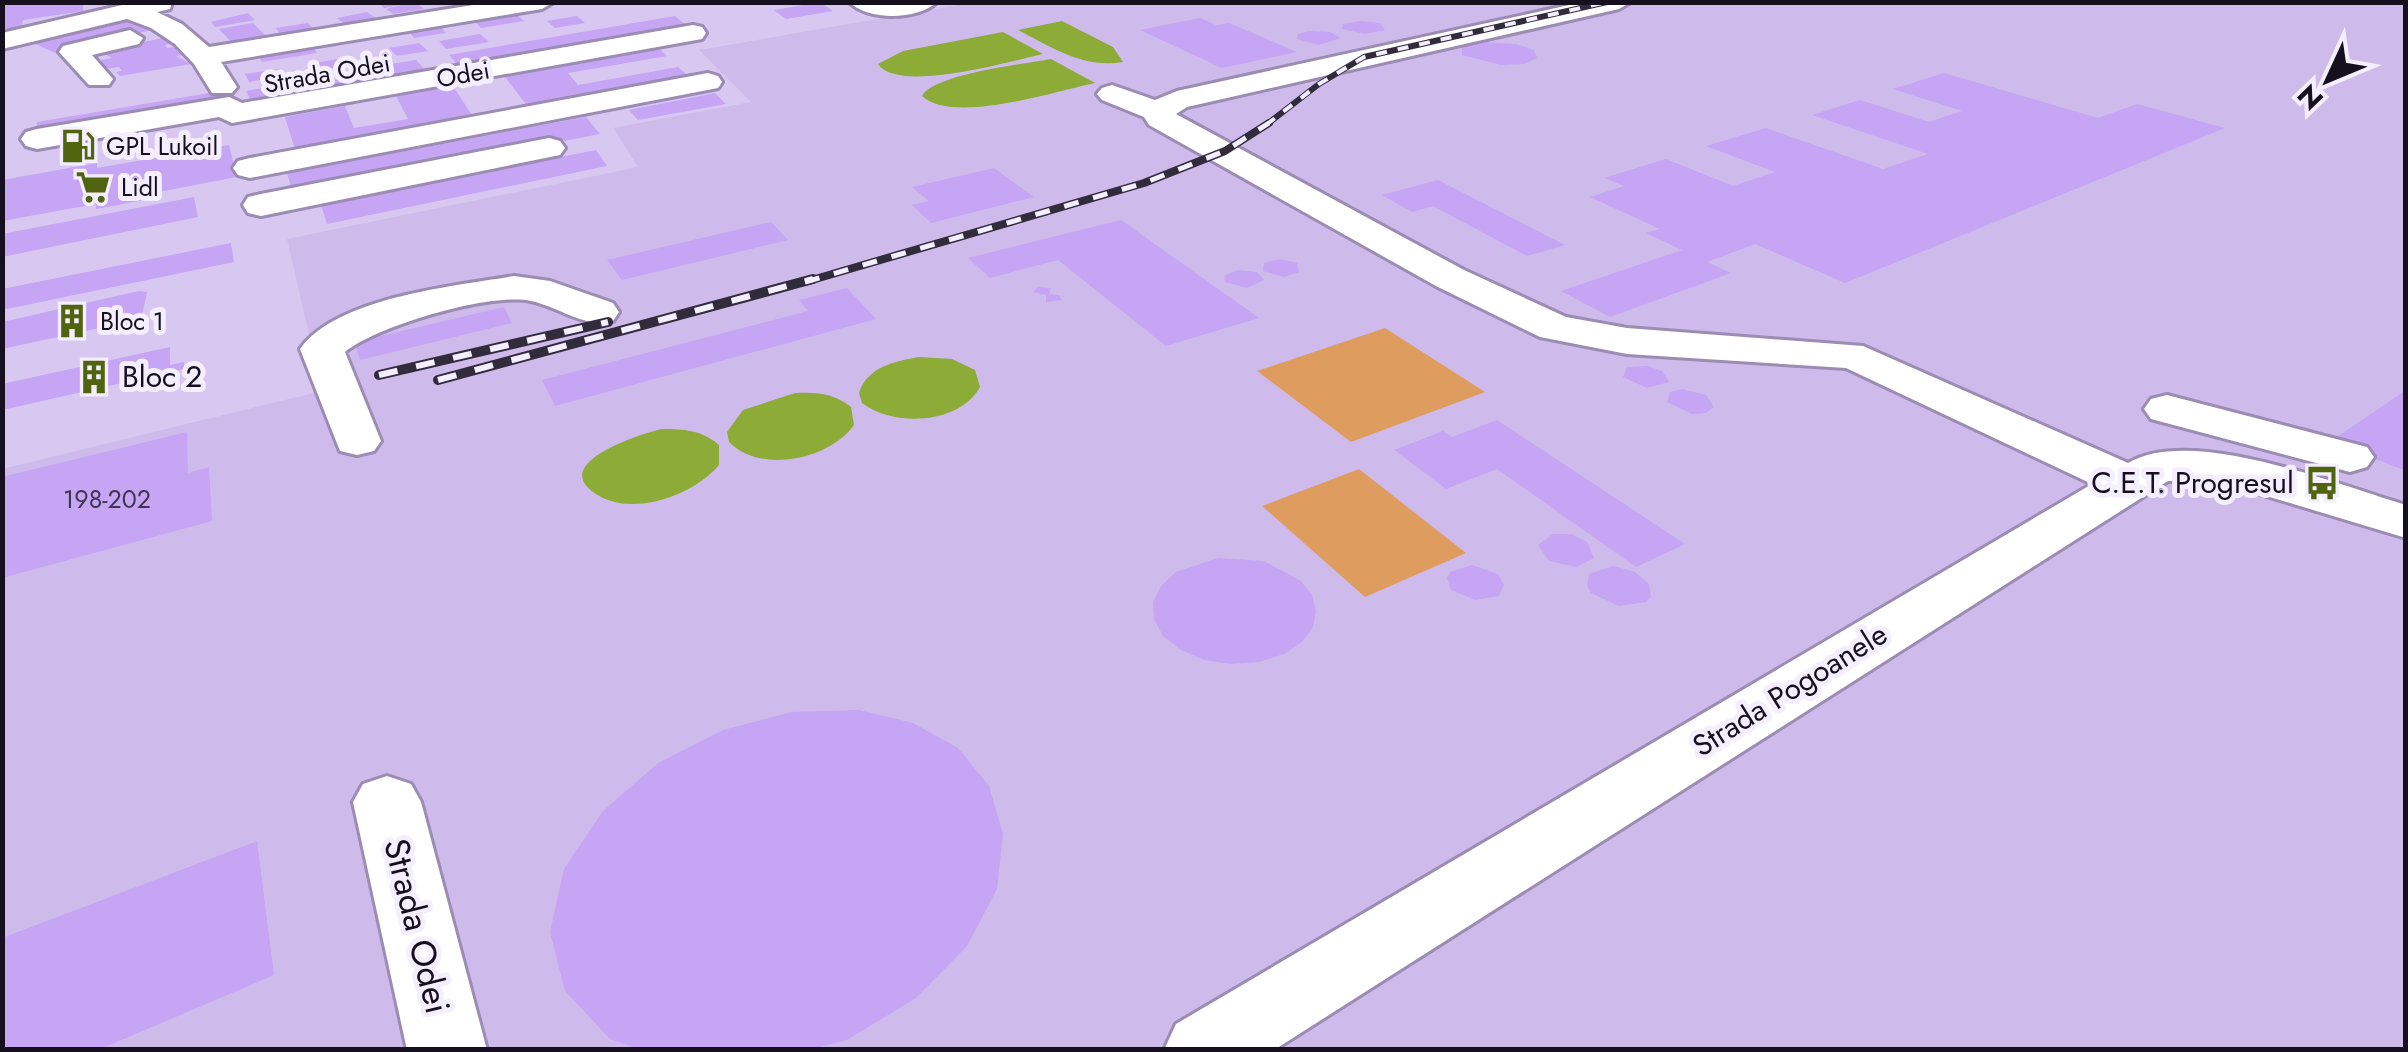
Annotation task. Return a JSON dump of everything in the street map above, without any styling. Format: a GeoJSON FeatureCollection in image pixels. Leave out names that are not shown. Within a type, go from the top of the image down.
{"type":"FeatureCollection","features":[{"type":"Feature","properties":{"kind":"street"},"geometry":{"type":"LineString","coordinates":[[204,56],[479,7],[542,2]]}},
{"type":"Feature","properties":{"kind":"street"},"geometry":{"type":"LineString","coordinates":[[861,2],[878,9],[925,2]]}},
{"type":"Feature","properties":{"kind":"street"},"geometry":{"type":"LineString","coordinates":[[1158,112],[1177,100],[1619,2]]}},
{"type":"Feature","properties":{"kind":"street"},"geometry":{"type":"LineString","coordinates":[[457,66],[666,14]]}},
{"type":"Feature","properties":{"kind":"street"},"geometry":{"type":"LineString","coordinates":[[2,42],[158,19]]}},
{"type":"Feature","properties":{"kind":"street"},"geometry":{"type":"LineString","coordinates":[[98,79],[73,52],[158,19]]}},
{"type":"Feature","properties":{"kind":"street","name":"Strada Odei"},"geometry":{"type":"LineString","coordinates":[[158,19],[204,56],[228,104],[266,220],[582,142]]}},
{"type":"Feature","properties":{"kind":"street","name":"Odei"},"geometry":{"type":"LineString","coordinates":[[37,139],[457,66],[693,32]]}},
{"type":"Feature","properties":{"kind":"street"},"geometry":{"type":"LineString","coordinates":[[2,42],[44,57]]}},
{"type":"Feature","properties":{"kind":"street"},"geometry":{"type":"LineString","coordinates":[[457,66],[513,118]]}},
{"type":"Feature","properties":{"kind":"street"},"geometry":{"type":"LineString","coordinates":[[250,168],[708,82]]}},
{"type":"Feature","properties":{"kind":"street"},"geometry":{"type":"LineString","coordinates":[[1112,94],[1158,112]]}},
{"type":"Feature","properties":{"kind":"street"},"geometry":{"type":"LineString","coordinates":[[1158,112],[1160,118],[1450,278],[1555,328],[1627,341],[1848,355],[2129,482]]}},
{"type":"Feature","properties":{"kind":"street"},"geometry":{"type":"LineString","coordinates":[[357,441],[322,349],[334,337],[362,323],[514,288],[536,289],[598,312]]}},
{"type":"Feature","properties":{"kind":"street"},"geometry":{"type":"LineString","coordinates":[[2168,410],[2350,458]]}},
{"type":"Feature","properties":{"kind":"street","name":"Strada Pogoanele"},"geometry":{"type":"LineString","coordinates":[[1204,1050],[2157,466],[2220,466],[2406,522]]}},
{"type":"Feature","properties":{"kind":"street","name":"Strada Odei"},"geometry":{"type":"LineString","coordinates":[[387,802],[447,1050]]}},
{"type":"Feature","properties":{"kind":"shaded area"},"geometry":{"type":"Polygon","coordinates":[[[975,2],[2405,3],[2405,1049],[3,1049],[2,469],[322,391],[287,239],[638,167],[613,128],[751,102],[699,50],[975,2]]]}},
{"type":"Feature","properties":{"kind":"shaded area"},"geometry":{"type":"Polygon","coordinates":[[[1062,21],[1113,47],[1123,62],[1081,59],[1018,30],[1062,21]]]}},
{"type":"Feature","properties":{"kind":"shaded area"},"geometry":{"type":"Polygon","coordinates":[[[1003,32],[1043,54],[931,76],[890,72],[878,64],[903,51],[1003,32]]]}},
{"type":"Feature","properties":{"kind":"shaded area"},"geometry":{"type":"Polygon","coordinates":[[[1051,59],[1095,83],[980,107],[937,104],[922,96],[930,88],[961,76],[1051,59]]]}},
{"type":"Feature","properties":{"kind":"shaded area"},"geometry":{"type":"Polygon","coordinates":[[[1385,328],[1485,392],[1351,442],[1257,371],[1385,328]]]}},
{"type":"Feature","properties":{"kind":"shaded area"},"geometry":{"type":"Polygon","coordinates":[[[919,357],[952,359],[975,370],[980,387],[957,409],[925,418],[891,416],[862,403],[859,393],[875,371],[919,357]]]}},
{"type":"Feature","properties":{"kind":"shaded area"},"geometry":{"type":"Polygon","coordinates":[[[795,393],[817,393],[838,399],[851,407],[854,425],[828,447],[794,459],[758,458],[729,442],[727,432],[743,410],[795,393]]]}},
{"type":"Feature","properties":{"kind":"shaded area"},"geometry":{"type":"Polygon","coordinates":[[[662,429],[692,431],[713,440],[719,445],[719,465],[679,494],[644,503],[611,501],[584,482],[583,471],[604,451],[662,429]]]}},
{"type":"Feature","properties":{"kind":"shaded area"},"geometry":{"type":"Polygon","coordinates":[[[1359,469],[1466,553],[1365,597],[1262,506],[1359,469]]]}},
{"type":"Feature","properties":{"kind":"building"},"geometry":{"type":"Polygon","coordinates":[[[2,2],[83,2],[83,11],[23,20],[21,29],[2,32],[2,2]]]}},
{"type":"Feature","properties":{"kind":"building"},"geometry":{"type":"Polygon","coordinates":[[[378,2],[415,2],[424,9],[393,14],[386,9],[401,5],[384,8],[378,2]]]}},
{"type":"Feature","properties":{"kind":"building"},"geometry":{"type":"Polygon","coordinates":[[[820,2],[833,11],[786,19],[774,10],[820,2]]]}},
{"type":"Feature","properties":{"kind":"building"},"geometry":{"type":"Polygon","coordinates":[[[367,12],[377,19],[346,25],[337,18],[367,12]]]}},
{"type":"Feature","properties":{"kind":"building"},"geometry":{"type":"Polygon","coordinates":[[[248,13],[255,20],[215,27],[211,22],[248,13]]]}},
{"type":"Feature","properties":{"kind":"building"},"geometry":{"type":"Polygon","coordinates":[[[515,13],[524,21],[481,28],[473,19],[515,13]]]}},
{"type":"Feature","properties":{"kind":"building"},"geometry":{"type":"Polygon","coordinates":[[[577,16],[585,23],[555,28],[547,21],[577,16]]]}},
{"type":"Feature","properties":{"kind":"building"},"geometry":{"type":"Polygon","coordinates":[[[675,16],[686,25],[457,64],[449,55],[675,16]]]}},
{"type":"Feature","properties":{"kind":"building"},"geometry":{"type":"Polygon","coordinates":[[[1200,18],[1216,25],[1229,23],[1297,52],[1222,68],[1140,30],[1200,18]]]}},
{"type":"Feature","properties":{"kind":"building"},"geometry":{"type":"Polygon","coordinates":[[[127,20],[156,29],[55,53],[31,42],[127,20]]]}},
{"type":"Feature","properties":{"kind":"building"},"geometry":{"type":"Polygon","coordinates":[[[253,23],[268,38],[233,44],[219,29],[253,23]]]}},
{"type":"Feature","properties":{"kind":"building"},"geometry":{"type":"Polygon","coordinates":[[[308,23],[315,31],[282,37],[276,28],[308,23]]]}},
{"type":"Feature","properties":{"kind":"building"},"geometry":{"type":"Polygon","coordinates":[[[1380,23],[1385,30],[1365,34],[1342,29],[1343,24],[1380,23]]]}},
{"type":"Feature","properties":{"kind":"building"},"geometry":{"type":"Polygon","coordinates":[[[438,24],[446,33],[414,38],[407,29],[438,24]]]}},
{"type":"Feature","properties":{"kind":"building"},"geometry":{"type":"Polygon","coordinates":[[[1330,32],[1341,38],[1319,45],[1297,39],[1298,34],[1330,32]]]}},
{"type":"Feature","properties":{"kind":"building"},"geometry":{"type":"Polygon","coordinates":[[[480,34],[489,42],[446,49],[439,41],[480,34]]]}},
{"type":"Feature","properties":{"kind":"building"},"geometry":{"type":"Polygon","coordinates":[[[163,38],[170,44],[165,45],[167,48],[173,47],[182,55],[176,56],[191,64],[120,76],[116,72],[122,71],[119,67],[104,69],[97,61],[112,58],[99,51],[163,38]]]}},
{"type":"Feature","properties":{"kind":"building"},"geometry":{"type":"Polygon","coordinates":[[[1479,42],[1516,44],[1534,50],[1537,58],[1524,64],[1501,65],[1462,55],[1462,47],[1479,42]]]}},
{"type":"Feature","properties":{"kind":"building"},"geometry":{"type":"Polygon","coordinates":[[[419,43],[428,51],[397,56],[389,48],[419,43]]]}},
{"type":"Feature","properties":{"kind":"building"},"geometry":{"type":"Polygon","coordinates":[[[653,43],[667,56],[568,73],[578,85],[678,67],[694,81],[531,111],[499,69],[653,43]]]}},
{"type":"Feature","properties":{"kind":"building"},"geometry":{"type":"Polygon","coordinates":[[[312,45],[317,53],[262,62],[258,54],[312,45]]]}},
{"type":"Feature","properties":{"kind":"building"},"geometry":{"type":"Polygon","coordinates":[[[337,59],[342,66],[313,71],[309,64],[337,59]]]}},
{"type":"Feature","properties":{"kind":"building"},"geometry":{"type":"Polygon","coordinates":[[[416,60],[427,72],[388,79],[378,66],[416,60]]]}},
{"type":"Feature","properties":{"kind":"building"},"geometry":{"type":"Polygon","coordinates":[[[278,69],[282,76],[249,82],[245,74],[278,69]]]}},
{"type":"Feature","properties":{"kind":"building"},"geometry":{"type":"Polygon","coordinates":[[[1944,73],[2098,118],[2137,104],[2225,128],[1845,283],[1755,244],[1707,262],[1731,273],[1610,317],[1561,291],[1682,250],[1646,233],[1660,229],[1590,197],[1624,186],[1604,178],[1666,159],[1733,186],[1775,172],[1706,146],[1766,128],[1883,169],[1928,154],[1812,115],[1860,100],[1929,122],[1962,111],[1893,89],[1944,73]]]}},
{"type":"Feature","properties":{"kind":"building"},"geometry":{"type":"Polygon","coordinates":[[[365,74],[371,84],[332,91],[326,81],[365,74]]]}},
{"type":"Feature","properties":{"kind":"building"},"geometry":{"type":"Polygon","coordinates":[[[313,79],[319,91],[252,103],[246,91],[313,79]]]}},
{"type":"Feature","properties":{"kind":"building"},"geometry":{"type":"Polygon","coordinates":[[[453,86],[477,123],[297,156],[285,117],[345,106],[354,128],[408,119],[396,96],[453,86]]]}},
{"type":"Feature","properties":{"kind":"building"},"geometry":{"type":"Polygon","coordinates":[[[215,92],[218,104],[36,134],[37,122],[215,92]]]}},
{"type":"Feature","properties":{"kind":"building"},"geometry":{"type":"Polygon","coordinates":[[[715,93],[726,104],[638,120],[629,110],[715,93]]]}},
{"type":"Feature","properties":{"kind":"building"},"geometry":{"type":"Polygon","coordinates":[[[586,117],[600,134],[293,194],[287,173],[586,117]]]}},
{"type":"Feature","properties":{"kind":"building","name":"Lidl"},"geometry":{"type":"Polygon","coordinates":[[[229,145],[237,177],[143,195],[144,200],[96,209],[96,204],[2,221],[2,180],[229,145]]]}},
{"type":"Feature","properties":{"kind":"building"},"geometry":{"type":"Polygon","coordinates":[[[596,150],[607,166],[327,224],[321,205],[596,150]]]}},
{"type":"Feature","properties":{"kind":"building"},"geometry":{"type":"Polygon","coordinates":[[[994,168],[1034,197],[931,223],[912,205],[929,201],[912,187],[994,168]]]}},
{"type":"Feature","properties":{"kind":"building"},"geometry":{"type":"Polygon","coordinates":[[[1438,180],[1565,245],[1527,256],[1433,206],[1412,212],[1382,195],[1438,180]]]}},
{"type":"Feature","properties":{"kind":"building"},"geometry":{"type":"Polygon","coordinates":[[[194,197],[198,217],[2,257],[2,234],[194,197]]]}},
{"type":"Feature","properties":{"kind":"building"},"geometry":{"type":"Polygon","coordinates":[[[1121,220],[1259,318],[1166,346],[1058,260],[990,278],[968,258],[1121,220]]]}},
{"type":"Feature","properties":{"kind":"building"},"geometry":{"type":"Polygon","coordinates":[[[771,222],[788,240],[622,280],[607,260],[771,222]]]}},
{"type":"Feature","properties":{"kind":"building"},"geometry":{"type":"Polygon","coordinates":[[[231,243],[234,262],[2,310],[2,289],[231,243]]]}},
{"type":"Feature","properties":{"kind":"building"},"geometry":{"type":"Polygon","coordinates":[[[1280,259],[1297,263],[1299,272],[1284,277],[1263,271],[1264,263],[1280,259]]]}},
{"type":"Feature","properties":{"kind":"building"},"geometry":{"type":"Polygon","coordinates":[[[1238,270],[1257,272],[1264,280],[1247,288],[1225,282],[1224,276],[1238,270]]]}},
{"type":"Feature","properties":{"kind":"building"},"geometry":{"type":"Polygon","coordinates":[[[1038,287],[1051,288],[1049,294],[1059,295],[1062,300],[1046,302],[1046,295],[1033,292],[1038,287]]]}},
{"type":"Feature","properties":{"kind":"building"},"geometry":{"type":"Polygon","coordinates":[[[847,288],[876,319],[555,406],[542,380],[808,311],[799,300],[847,288]]]}},
{"type":"Feature","properties":{"kind":"building","name":"Bloc 1"},"geometry":{"type":"Polygon","coordinates":[[[147,292],[141,319],[2,349],[2,322],[147,292]]]}},
{"type":"Feature","properties":{"kind":"building"},"geometry":{"type":"Polygon","coordinates":[[[504,307],[512,323],[360,360],[355,342],[504,307]]]}},
{"type":"Feature","properties":{"kind":"building","name":"Bloc 2"},"geometry":{"type":"Polygon","coordinates":[[[170,347],[170,365],[184,362],[184,369],[2,410],[2,384],[170,347]]]}},
{"type":"Feature","properties":{"kind":"building"},"geometry":{"type":"Polygon","coordinates":[[[1648,366],[1662,371],[1669,382],[1647,388],[1623,377],[1627,367],[1648,366]]]}},
{"type":"Feature","properties":{"kind":"building"},"geometry":{"type":"Polygon","coordinates":[[[1683,389],[1706,395],[1714,407],[1706,413],[1692,414],[1667,402],[1670,392],[1683,389]]]}},
{"type":"Feature","properties":{"kind":"building"},"geometry":{"type":"Polygon","coordinates":[[[2406,390],[2406,471],[2331,441],[2406,390]]]}},
{"type":"Feature","properties":{"kind":"building"},"geometry":{"type":"Polygon","coordinates":[[[1497,420],[1685,544],[1636,567],[1497,469],[1446,489],[1394,450],[1443,431],[1452,437],[1497,420]]]}},
{"type":"Feature","properties":{"kind":"building"},"geometry":{"type":"Polygon","coordinates":[[[187,432],[188,473],[209,467],[212,521],[2,578],[2,477],[187,432]]]}},
{"type":"Feature","properties":{"kind":"building"},"geometry":{"type":"Polygon","coordinates":[[[1553,534],[1571,534],[1587,542],[1594,558],[1576,567],[1549,561],[1538,545],[1553,534]]]}},
{"type":"Feature","properties":{"kind":"building"},"geometry":{"type":"Polygon","coordinates":[[[1218,558],[1264,561],[1301,581],[1312,595],[1316,611],[1313,627],[1302,642],[1284,654],[1259,662],[1231,664],[1204,660],[1163,636],[1154,619],[1153,602],[1161,586],[1176,572],[1218,558]]]}},
{"type":"Feature","properties":{"kind":"building"},"geometry":{"type":"Polygon","coordinates":[[[1472,565],[1498,574],[1504,585],[1499,596],[1475,600],[1451,590],[1447,578],[1450,572],[1472,565]]]}},
{"type":"Feature","properties":{"kind":"building"},"geometry":{"type":"Polygon","coordinates":[[[1614,566],[1635,572],[1649,584],[1651,597],[1646,602],[1619,606],[1591,593],[1587,586],[1589,574],[1614,566]]]}},
{"type":"Feature","properties":{"kind":"building"},"geometry":{"type":"Polygon","coordinates":[[[859,710],[913,723],[958,748],[989,786],[1003,834],[997,889],[967,946],[916,998],[847,1040],[808,1050],[642,1050],[610,1039],[565,991],[550,932],[564,869],[603,811],[658,763],[723,730],[792,712],[859,710]]]}},
{"type":"Feature","properties":{"kind":"building"},"geometry":{"type":"Polygon","coordinates":[[[257,841],[274,975],[98,1050],[2,1050],[2,938],[257,841]]]}},
{"type":"Feature","properties":{"kind":"railway"},"geometry":{"type":"LineString","coordinates":[[1267,124],[1319,84],[1364,57],[1607,2]]}},
{"type":"Feature","properties":{"kind":"railway"},"geometry":{"type":"LineString","coordinates":[[805,282],[1144,183],[1225,151],[1267,124]]}},
{"type":"Feature","properties":{"kind":"railway"},"geometry":{"type":"LineString","coordinates":[[438,380],[813,279]]}},
{"type":"Feature","properties":{"kind":"railway"},"geometry":{"type":"LineString","coordinates":[[379,375],[608,322]]}},
{"type":"Feature","properties":{"kind":"place","name":"GPL Lukoil"},"geometry":{"type":"Point","coordinates":[78,146]}},
{"type":"Feature","properties":{"kind":"place","name":"Lidl"},"geometry":{"type":"Point","coordinates":[93,187]}},
{"type":"Feature","properties":{"kind":"place","name":"Bloc 1"},"geometry":{"type":"Point","coordinates":[72,321]}},
{"type":"Feature","properties":{"kind":"place","name":"Bloc 2"},"geometry":{"type":"Point","coordinates":[94,377]}},
{"type":"Feature","properties":{"kind":"place","name":"C.E.T. Progresul"},"geometry":{"type":"Point","coordinates":[2322,483]}}]}
